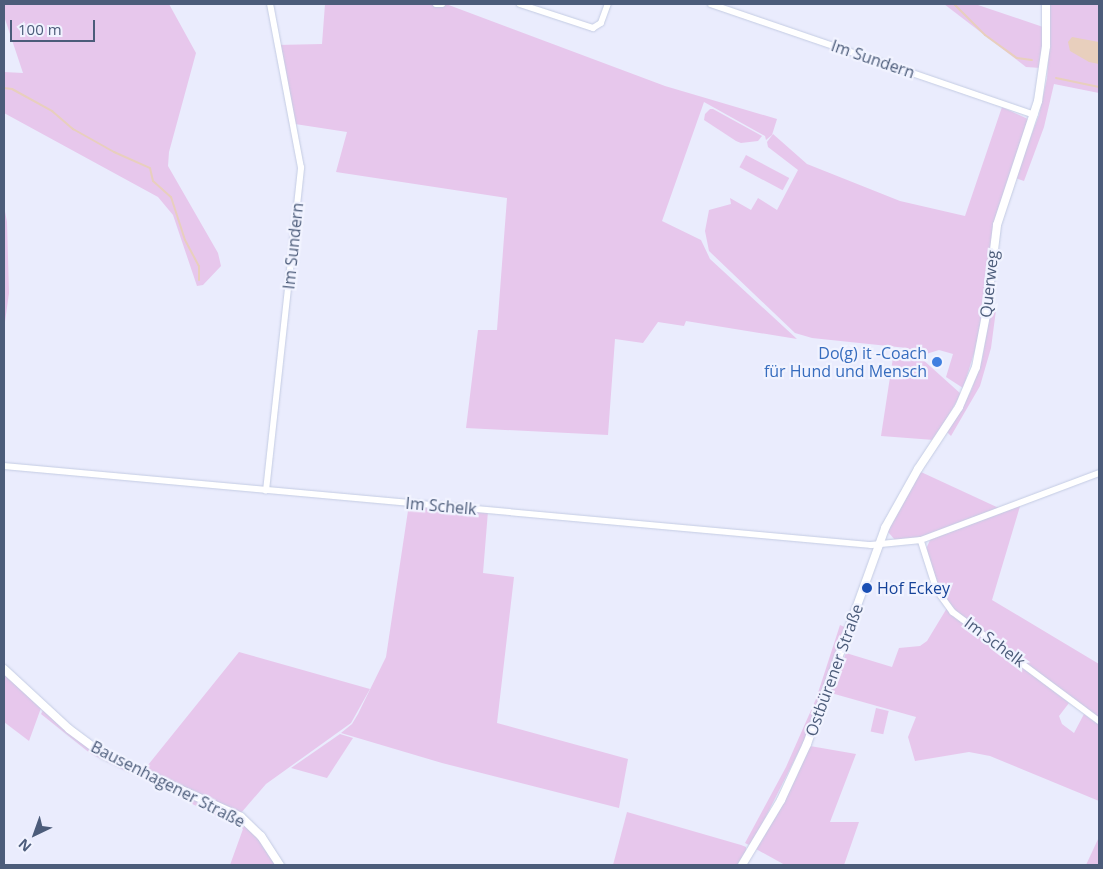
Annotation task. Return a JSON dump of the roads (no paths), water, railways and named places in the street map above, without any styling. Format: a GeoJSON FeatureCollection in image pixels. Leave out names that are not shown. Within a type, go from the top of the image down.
{"type":"FeatureCollection","features":[{"type":"Feature","properties":{"kind":"street","name":"Im Sundern"},"geometry":{"type":"LineString","coordinates":[[266,491],[301,168],[270,4]]}},
{"type":"Feature","properties":{"kind":"street"},"geometry":{"type":"LineString","coordinates":[[436,4],[442,4]]}},
{"type":"Feature","properties":{"kind":"street"},"geometry":{"type":"LineString","coordinates":[[520,4],[593,28],[601,23],[608,4]]}},
{"type":"Feature","properties":{"kind":"street","name":"Im Sundern"},"geometry":{"type":"LineString","coordinates":[[711,4],[1035,116]]}},
{"type":"Feature","properties":{"kind":"street","name":"Querweg"},"geometry":{"type":"LineString","coordinates":[[879,545],[900,499],[959,407],[976,367],[985,322],[997,225],[1003,201],[1035,116],[1046,46],[1046,4]]}},
{"type":"Feature","properties":{"kind":"street","name":"Im Schelk"},"geometry":{"type":"LineString","coordinates":[[4,466],[879,545]]}},
{"type":"Feature","properties":{"kind":"street"},"geometry":{"type":"LineString","coordinates":[[879,545],[921,540],[1099,473]]}},
{"type":"Feature","properties":{"kind":"street","name":"Im Schelk"},"geometry":{"type":"LineString","coordinates":[[921,540],[937,590],[953,612],[1099,721]]}},
{"type":"Feature","properties":{"kind":"street","name":"Ostbürener Straße"},"geometry":{"type":"LineString","coordinates":[[742,865],[781,800],[807,744],[879,545]]}},
{"type":"Feature","properties":{"kind":"street","name":"Bausenhagener Straße"},"geometry":{"type":"LineString","coordinates":[[4,669],[69,729],[104,755],[241,817],[261,836],[280,865]]}},
{"type":"Feature","properties":{"kind":"waterway"},"geometry":{"type":"LineString","coordinates":[[954,4],[985,35],[1017,58],[1032,60]]}},
{"type":"Feature","properties":{"kind":"waterway"},"geometry":{"type":"LineString","coordinates":[[1056,78],[1099,87]]}},
{"type":"Feature","properties":{"kind":"waterway"},"geometry":{"type":"LineString","coordinates":[[4,88],[12,89],[52,111],[73,129],[114,152],[150,168],[153,181],[171,197],[185,240],[199,266],[199,280]]}},
{"type":"Feature","properties":{"kind":"place","name":"Do(g) it -Coach für Hund und Mensch"},"geometry":{"type":"Point","coordinates":[937,362]}},
{"type":"Feature","properties":{"kind":"place","name":"Hof Eckey"},"geometry":{"type":"Point","coordinates":[867,588]}}]}
